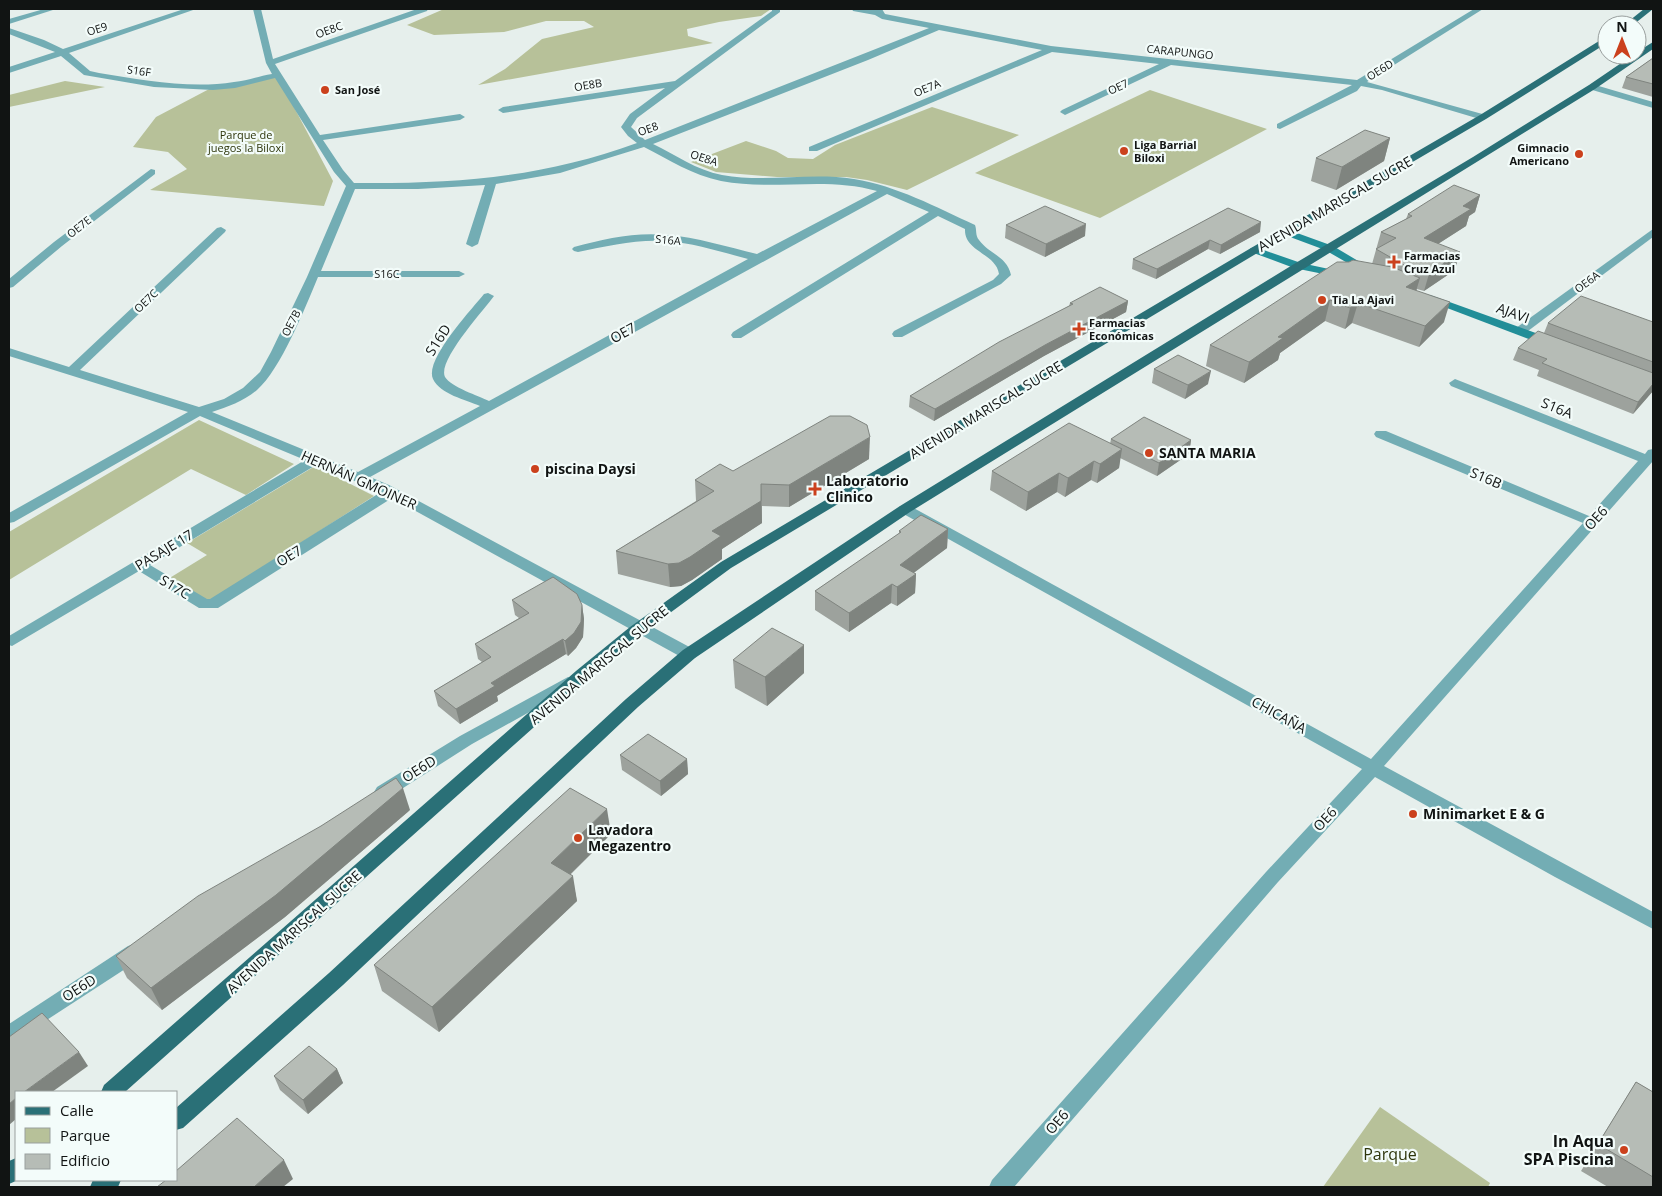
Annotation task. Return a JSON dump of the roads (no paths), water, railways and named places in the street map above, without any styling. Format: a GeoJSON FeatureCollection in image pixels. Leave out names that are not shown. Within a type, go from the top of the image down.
{"type":"FeatureCollection","features":[{"type":"Feature","properties":{"kind":"main road","name":"AVENIDA MARISCAL SUCRE"},"geometry":{"type":"LineString","coordinates":[[112,1091],[582,675],[640,627],[734,560],[1483,117],[1597,45]]}},
{"type":"Feature","properties":{"kind":"main road"},"geometry":{"type":"LineString","coordinates":[[178,1119],[336,979],[632,703],[689,654],[905,509],[1298,266],[1477,159],[1592,87],[1653,45]]}},
{"type":"Feature","properties":{"kind":"street"},"geometry":{"type":"LineString","coordinates":[[9,22],[52,9]]}},
{"type":"Feature","properties":{"kind":"street","name":"OE9"},"geometry":{"type":"LineString","coordinates":[[9,70],[192,9]]}},
{"type":"Feature","properties":{"kind":"street"},"geometry":{"type":"LineString","coordinates":[[257,9],[270,63],[339,172],[351,186]]}},
{"type":"Feature","properties":{"kind":"street","name":"OE8C"},"geometry":{"type":"LineString","coordinates":[[270,63],[384,18],[424,9]]}},
{"type":"Feature","properties":{"kind":"street","name":"OE8A"},"geometry":{"type":"LineString","coordinates":[[776,9],[776,12],[630,119],[626,127],[628,131],[646,144],[689,168],[706,174],[757,180],[837,180],[855,182],[886,190],[971,227],[970,235],[972,239],[1003,265],[1005,275],[997,282],[898,334]]}},
{"type":"Feature","properties":{"kind":"street","name":"CARAPUNGO"},"geometry":{"type":"LineString","coordinates":[[856,9],[878,11],[882,16],[1051,49],[1359,83],[1384,88],[1483,117]]}},
{"type":"Feature","properties":{"kind":"street","name":"OE6D"},"geometry":{"type":"LineString","coordinates":[[1280,126],[1354,89],[1359,83],[1479,9]]}},
{"type":"Feature","properties":{"kind":"street","name":"OE8"},"geometry":{"type":"LineString","coordinates":[[351,186],[443,186],[491,182],[567,168],[646,144],[938,27]]}},
{"type":"Feature","properties":{"kind":"street","name":"S16F"},"geometry":{"type":"LineString","coordinates":[[9,31],[41,42],[62,52],[87,73],[154,84],[213,88],[277,75]]}},
{"type":"Feature","properties":{"kind":"street","name":"OE7A"},"geometry":{"type":"LineString","coordinates":[[813,149],[1051,49]]}},
{"type":"Feature","properties":{"kind":"street","name":"OE7"},"geometry":{"type":"LineString","coordinates":[[1065,112],[1170,62]]}},
{"type":"Feature","properties":{"kind":"street","name":"OE8B"},"geometry":{"type":"LineString","coordinates":[[503,110],[678,84]]}},
{"type":"Feature","properties":{"kind":"street"},"geometry":{"type":"LineString","coordinates":[[1592,87],[1653,104]]}},
{"type":"Feature","properties":{"kind":"street"},"geometry":{"type":"LineString","coordinates":[[318,138],[460,117]]}},
{"type":"Feature","properties":{"kind":"street","name":"OE7E"},"geometry":{"type":"LineString","coordinates":[[9,285],[58,244],[151,172]]}},
{"type":"Feature","properties":{"kind":"street"},"geometry":{"type":"LineString","coordinates":[[472,244],[491,182]]}},
{"type":"Feature","properties":{"kind":"street","name":"OE7B"},"geometry":{"type":"LineString","coordinates":[[9,519],[199,411],[223,405],[240,397],[256,384],[272,362],[316,274],[351,186]]}},
{"type":"Feature","properties":{"kind":"street","name":"OE7"},"geometry":{"type":"LineString","coordinates":[[360,477],[758,258],[886,190]]}},
{"type":"Feature","properties":{"kind":"street"},"geometry":{"type":"LineString","coordinates":[[737,335],[936,212]]}},
{"type":"Feature","properties":{"kind":"street","name":"OE7C"},"geometry":{"type":"LineString","coordinates":[[72,372],[221,230]]}},
{"type":"Feature","properties":{"kind":"street"},"geometry":{"type":"LineString","coordinates":[[1256,250],[1298,266],[1376,279],[1329,248],[1286,232]]}},
{"type":"Feature","properties":{"kind":"street","name":"OE6A"},"geometry":{"type":"LineString","coordinates":[[1520,331],[1653,232]]}},
{"type":"Feature","properties":{"kind":"street","name":"S16A"},"geometry":{"type":"LineString","coordinates":[[578,249],[614,240],[665,238],[691,242],[758,258]]}},
{"type":"Feature","properties":{"kind":"street","name":"S16C"},"geometry":{"type":"LineString","coordinates":[[316,274],[458,274]]}},
{"type":"Feature","properties":{"kind":"street","name":"AJAVI"},"geometry":{"type":"LineString","coordinates":[[1418,294],[1564,348]]}},
{"type":"Feature","properties":{"kind":"street","name":"S16D"},"geometry":{"type":"LineString","coordinates":[[488,296],[443,355],[438,370],[440,378],[448,387],[492,406]]}},
{"type":"Feature","properties":{"kind":"street","name":"HERNÁN GMOINER"},"geometry":{"type":"LineString","coordinates":[[10,354],[199,411],[360,477],[689,654]]}},
{"type":"Feature","properties":{"kind":"street","name":"S16A"},"geometry":{"type":"LineString","coordinates":[[1455,384],[1650,457]]}},
{"type":"Feature","properties":{"kind":"street","name":"S16B"},"geometry":{"type":"LineString","coordinates":[[1381,434],[1592,522]]}},
{"type":"Feature","properties":{"kind":"street","name":"OE6"},"geometry":{"type":"LineString","coordinates":[[1000,1187],[1272,878],[1374,767],[1650,457]]}},
{"type":"Feature","properties":{"kind":"street","name":"PASAJE 17"},"geometry":{"type":"LineString","coordinates":[[12,642],[316,459]]}},
{"type":"Feature","properties":{"kind":"street","name":"OE7"},"geometry":{"type":"LineString","coordinates":[[212,604],[391,492]]}},
{"type":"Feature","properties":{"kind":"street","name":"CHICAÑA"},"geometry":{"type":"LineString","coordinates":[[905,509],[1653,921]]}},
{"type":"Feature","properties":{"kind":"street","name":"S17C"},"geometry":{"type":"LineString","coordinates":[[139,565],[204,604],[212,604]]}},
{"type":"Feature","properties":{"kind":"street","name":"OE6D"},"geometry":{"type":"LineString","coordinates":[[368,802],[466,740],[582,675]]}},
{"type":"Feature","properties":{"kind":"street","name":"OE6D"},"geometry":{"type":"LineString","coordinates":[[9,1034],[151,941]]}},
{"type":"Feature","properties":{"kind":"place","name":"San José"},"geometry":{"type":"Point","coordinates":[325,90]}},
{"type":"Feature","properties":{"kind":"place","name":"Liga Barrial Biloxi"},"geometry":{"type":"Point","coordinates":[1124,151]}},
{"type":"Feature","properties":{"kind":"place","name":"Gimnacio Americano"},"geometry":{"type":"Point","coordinates":[1579,154]}},
{"type":"Feature","properties":{"kind":"place","name":"Farmacias Cruz Azul"},"geometry":{"type":"Point","coordinates":[1394,262]}},
{"type":"Feature","properties":{"kind":"place","name":"Tia La Ajavi"},"geometry":{"type":"Point","coordinates":[1322,300]}},
{"type":"Feature","properties":{"kind":"place","name":"Farmacias Económicas"},"geometry":{"type":"Point","coordinates":[1079,329]}},
{"type":"Feature","properties":{"kind":"place","name":"SANTA MARIA"},"geometry":{"type":"Point","coordinates":[1149,453]}},
{"type":"Feature","properties":{"kind":"place","name":"piscina Daysi"},"geometry":{"type":"Point","coordinates":[535,469]}},
{"type":"Feature","properties":{"kind":"place","name":"Laboratorio Clinico"},"geometry":{"type":"Point","coordinates":[815,489]}},
{"type":"Feature","properties":{"kind":"place","name":"Minimarket E & G"},"geometry":{"type":"Point","coordinates":[1413,814]}},
{"type":"Feature","properties":{"kind":"place","name":"Lavadora Megazentro"},"geometry":{"type":"Point","coordinates":[578,838]}},
{"type":"Feature","properties":{"kind":"place","name":"In Aqua SPA Piscina"},"geometry":{"type":"Point","coordinates":[1624,1150]}},
{"type":"Feature","properties":{"kind":"park label","name":"Parque de juegos la Biloxi"},"geometry":{"type":"Point","coordinates":[246,141]}},
{"type":"Feature","properties":{"kind":"park label","name":"Parque"},"geometry":{"type":"Point","coordinates":[1390,1154]}}]}
